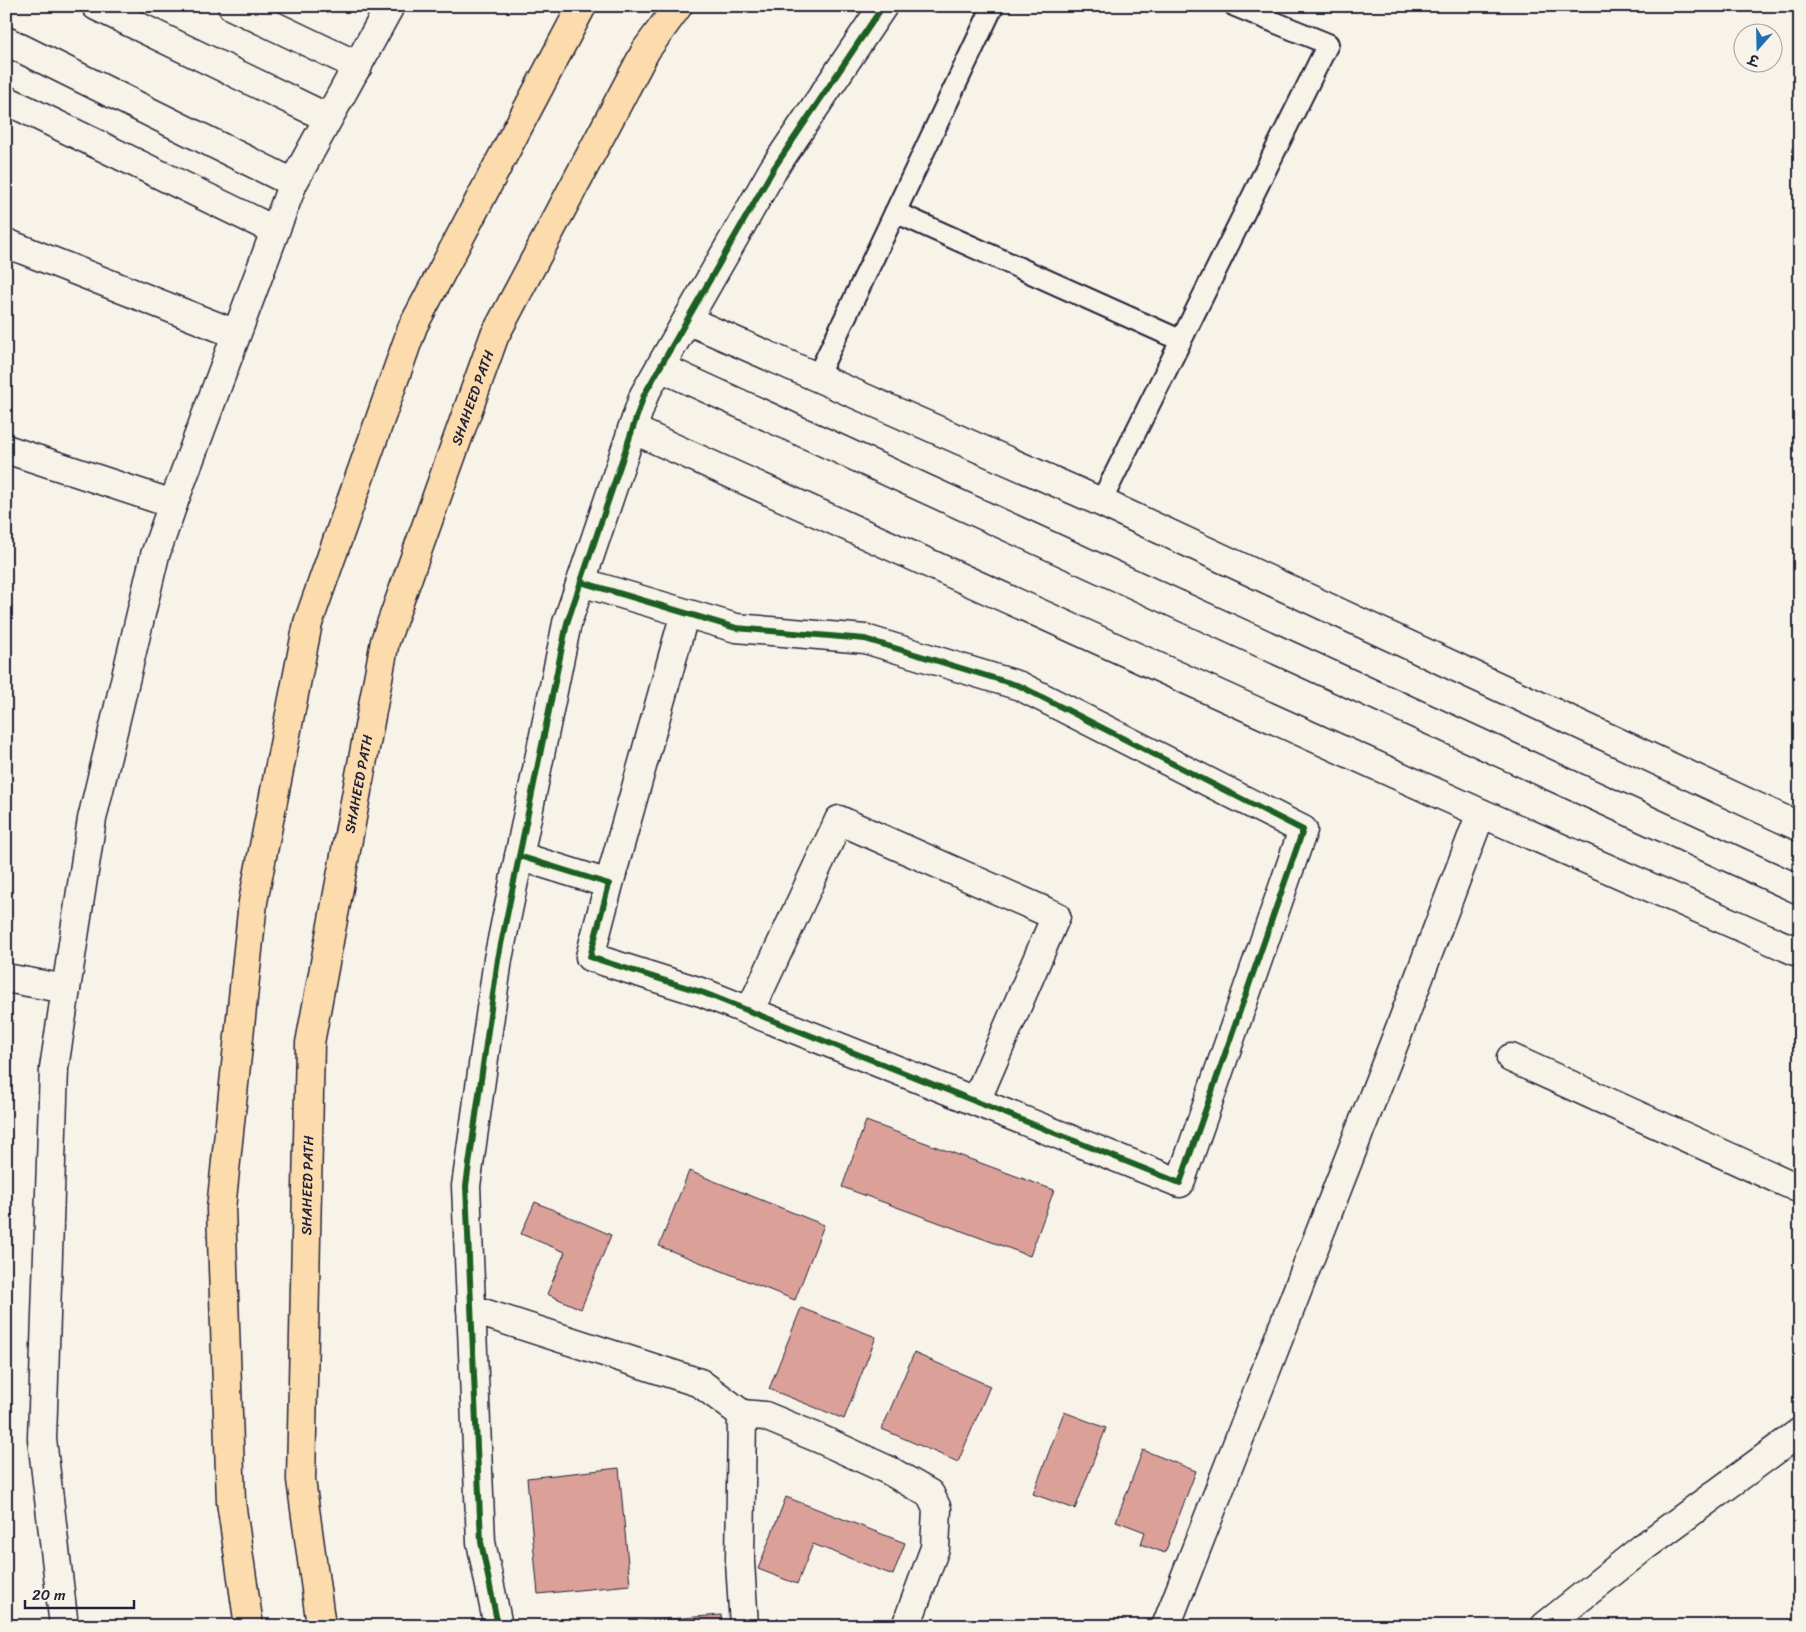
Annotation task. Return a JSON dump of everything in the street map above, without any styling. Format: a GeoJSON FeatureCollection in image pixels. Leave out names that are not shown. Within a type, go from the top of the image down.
{"type":"FeatureCollection","features":[{"type":"Feature","properties":{"kind":"highway"},"geometry":{"type":"LineString","coordinates":[[249,1626],[230,1502],[220,1209],[253,902],[306,632],[413,326],[582,6]]}},
{"type":"Feature","properties":{"kind":"highway","name":"SHAHEED PATH"},"geometry":{"type":"LineString","coordinates":[[321,1626],[301,1480],[310,1044],[385,641],[494,337],[646,50],[678,6]]}},
{"type":"Feature","properties":{"kind":"street"},"geometry":{"type":"LineString","coordinates":[[96,6],[328,118]]}},
{"type":"Feature","properties":{"kind":"street"},"geometry":{"type":"LineString","coordinates":[[232,6],[358,66]]}},
{"type":"Feature","properties":{"kind":"street"},"geometry":{"type":"LineString","coordinates":[[64,1626],[42,1439],[54,1068],[92,820],[154,555],[293,183],[390,6]]}},
{"type":"Feature","properties":{"kind":"street"},"geometry":{"type":"LineString","coordinates":[[498,1626],[481,1542],[466,1186],[498,959],[567,623],[644,395],[774,168],[883,6]]}},
{"type":"Feature","properties":{"kind":"street"},"geometry":{"type":"LineString","coordinates":[[6,41],[293,183]]}},
{"type":"Feature","properties":{"kind":"street"},"geometry":{"type":"LineString","coordinates":[[6,100],[274,230]]}},
{"type":"Feature","properties":{"kind":"street"},"geometry":{"type":"LineString","coordinates":[[6,243],[236,334]]}},
{"type":"Feature","properties":{"kind":"street"},"geometry":{"type":"LineString","coordinates":[[687,320],[1102,502],[1800,827]]}},
{"type":"Feature","properties":{"kind":"street"},"geometry":{"type":"LineString","coordinates":[[660,367],[1800,890]]}},
{"type":"Feature","properties":{"kind":"street"},"geometry":{"type":"LineString","coordinates":[[632,429],[1481,813],[1800,953]]}},
{"type":"Feature","properties":{"kind":"street"},"geometry":{"type":"LineString","coordinates":[[6,449],[173,504]]}},
{"type":"Feature","properties":{"kind":"street"},"geometry":{"type":"LineString","coordinates":[[581,582],[736,628],[865,639],[1020,686],[1303,830],[1180,1183],[704,992],[590,957],[685,613]]}},
{"type":"Feature","properties":{"kind":"street"},"geometry":{"type":"LineString","coordinates":[[1166,1626],[1400,1028],[1481,813]]}},
{"type":"Feature","properties":{"kind":"street"},"geometry":{"type":"LineString","coordinates":[[750,1011],[839,820],[1056,916],[976,1101]]}},
{"type":"Feature","properties":{"kind":"street"},"geometry":{"type":"LineString","coordinates":[[519,856],[609,884]]}},
{"type":"Feature","properties":{"kind":"street"},"geometry":{"type":"LineString","coordinates":[[6,978],[66,989]]}},
{"type":"Feature","properties":{"kind":"street"},"geometry":{"type":"LineString","coordinates":[[1511,1058],[1800,1189]]}},
{"type":"Feature","properties":{"kind":"street"},"geometry":{"type":"LineString","coordinates":[[471,1309],[700,1383],[742,1414],[765,1416],[818,1438],[890,1471],[930,1494],[937,1509],[935,1548],[906,1626]]}},
{"type":"Feature","properties":{"kind":"street"},"geometry":{"type":"LineString","coordinates":[[742,1414],[740,1562],[744,1626]]}},
{"type":"Feature","properties":{"kind":"street"},"geometry":{"type":"LineString","coordinates":[[1545,1626],[1645,1546],[1800,1432]]}},
{"type":"Feature","properties":{"kind":"lane"},"geometry":{"type":"LineString","coordinates":[[817,377],[993,6]]}},
{"type":"Feature","properties":{"kind":"lane"},"geometry":{"type":"LineString","coordinates":[[1102,502],[1180,340],[1328,44],[1235,6]]}},
{"type":"Feature","properties":{"kind":"lane"},"geometry":{"type":"LineString","coordinates":[[895,212],[1180,340]]}},
{"type":"Feature","properties":{"kind":"building"},"geometry":{"type":"Polygon","coordinates":[[[866,1121],[1054,1190],[1030,1256],[842,1187],[866,1121]]]}},
{"type":"Feature","properties":{"kind":"building"},"geometry":{"type":"Polygon","coordinates":[[[689,1171],[824,1225],[795,1300],[659,1246],[689,1171]]]}},
{"type":"Feature","properties":{"kind":"building"},"geometry":{"type":"Polygon","coordinates":[[[535,1202],[611,1235],[581,1309],[547,1294],[565,1252],[521,1234],[535,1202]]]}},
{"type":"Feature","properties":{"kind":"building"},"geometry":{"type":"Polygon","coordinates":[[[801,1308],[876,1337],[844,1419],[769,1389],[801,1308]]]}},
{"type":"Feature","properties":{"kind":"building"},"geometry":{"type":"Polygon","coordinates":[[[914,1353],[990,1386],[958,1462],[882,1429],[914,1353]]]}},
{"type":"Feature","properties":{"kind":"building"},"geometry":{"type":"Polygon","coordinates":[[[1064,1412],[1106,1428],[1075,1509],[1033,1494],[1064,1412]]]}},
{"type":"Feature","properties":{"kind":"building"},"geometry":{"type":"Polygon","coordinates":[[[1143,1450],[1196,1471],[1165,1553],[1141,1544],[1145,1532],[1116,1521],[1143,1450]]]}},
{"type":"Feature","properties":{"kind":"building"},"geometry":{"type":"Polygon","coordinates":[[[619,1468],[630,1585],[538,1594],[527,1478],[619,1468]]]}},
{"type":"Feature","properties":{"kind":"building"},"geometry":{"type":"Polygon","coordinates":[[[786,1497],[905,1543],[893,1575],[813,1544],[797,1584],[758,1569],[786,1497]]]}},
{"type":"Feature","properties":{"kind":"building"},"geometry":{"type":"Polygon","coordinates":[[[721,1615],[722,1626],[578,1626],[721,1615]]]}},
{"type":"Feature","properties":{"kind":"cycle path"},"geometry":{"type":"LineString","coordinates":[[498,1626],[481,1542],[466,1186],[498,959],[567,623],[644,395],[774,168],[883,6]]}},
{"type":"Feature","properties":{"kind":"cycle path"},"geometry":{"type":"LineString","coordinates":[[519,856],[609,884],[590,957],[704,993],[1180,1183],[1303,830],[1020,686],[865,639],[736,628],[581,582]]}}]}
